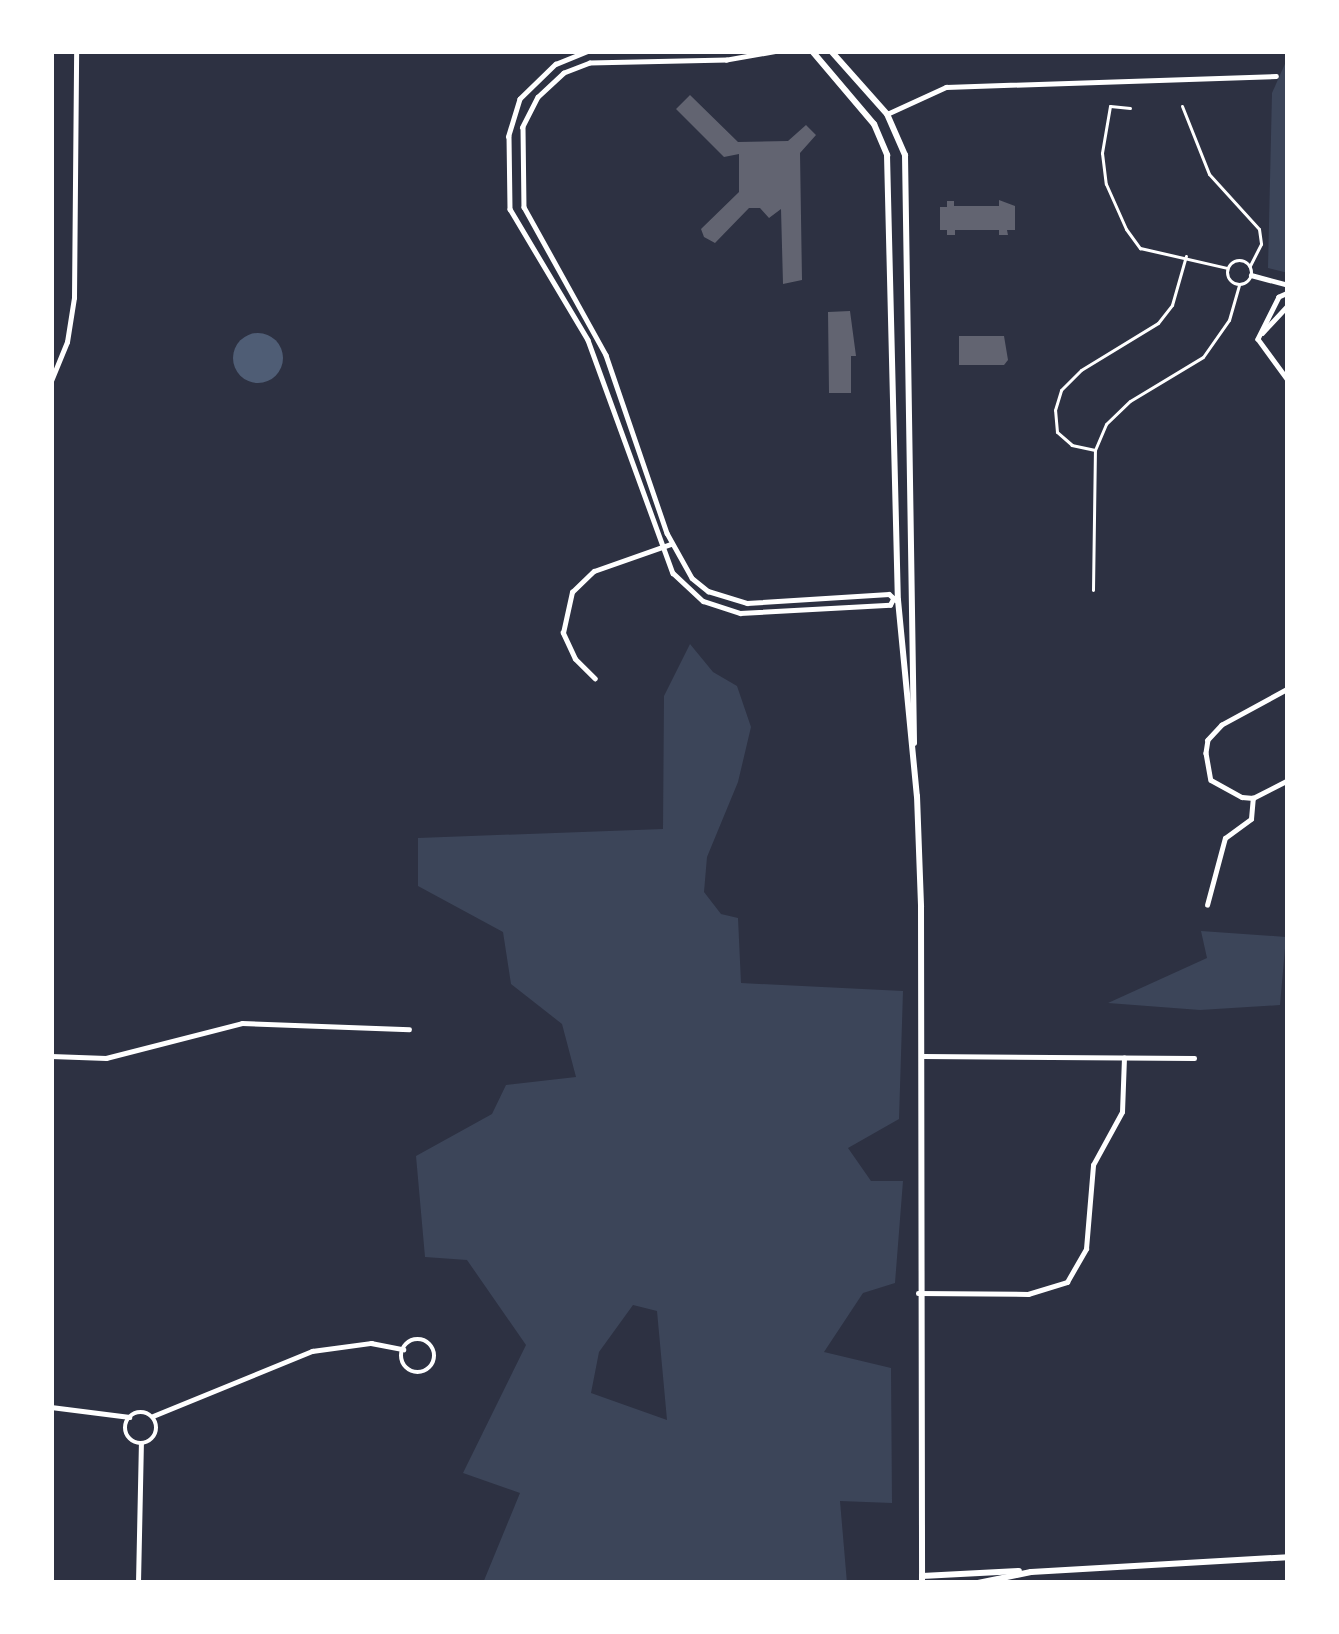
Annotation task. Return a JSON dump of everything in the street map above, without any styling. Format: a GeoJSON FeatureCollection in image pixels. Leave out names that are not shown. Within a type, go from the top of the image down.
{"type":"FeatureCollection","features":[{"type":"Feature","properties":{"kind":"main road"},"geometry":{"type":"LineString","coordinates":[[812,51],[874,124],[886,154],[896,600],[913,753]]}},
{"type":"Feature","properties":{"kind":"main road"},"geometry":{"type":"LineString","coordinates":[[831,51],[887,114],[903,145],[907,194],[913,753],[921,907],[922,1580],[1288,1556]]}},
{"type":"Feature","properties":{"kind":"main road"},"geometry":{"type":"LineString","coordinates":[[978,1583],[1031,1572]]}},
{"type":"Feature","properties":{"kind":"street"},"geometry":{"type":"LineString","coordinates":[[51,381],[68,342],[75,287],[76,51]]}},
{"type":"Feature","properties":{"kind":"street"},"geometry":{"type":"LineString","coordinates":[[589,51],[556,64],[520,100],[509,136],[510,209],[588,340],[660,547],[689,591],[740,614],[890,605],[896,600],[889,594],[766,603],[727,599],[692,578],[671,544],[607,355],[526,215],[521,192],[523,127],[538,97],[578,66],[727,60],[778,51]]}},
{"type":"Feature","properties":{"kind":"street"},"geometry":{"type":"LineString","coordinates":[[887,114],[946,87],[1276,76]]}},
{"type":"Feature","properties":{"kind":"street"},"geometry":{"type":"LineString","coordinates":[[1251,275],[1288,289],[1270,311],[1262,333]]}},
{"type":"Feature","properties":{"kind":"street"},"geometry":{"type":"LineString","coordinates":[[1288,305],[1258,339],[1264,354],[1288,380]]}},
{"type":"Feature","properties":{"kind":"street"},"geometry":{"type":"LineString","coordinates":[[595,679],[566,640],[568,600],[594,571],[671,544]]}},
{"type":"Feature","properties":{"kind":"street"},"geometry":{"type":"LineString","coordinates":[[1288,689],[1222,725],[1206,746],[1210,780],[1226,791],[1253,798],[1288,780]]}},
{"type":"Feature","properties":{"kind":"street"},"geometry":{"type":"LineString","coordinates":[[1207,905],[1226,835],[1251,819],[1253,798]]}},
{"type":"Feature","properties":{"kind":"street"},"geometry":{"type":"LineString","coordinates":[[51,1056],[106,1058],[242,1023],[409,1029]]}},
{"type":"Feature","properties":{"kind":"street"},"geometry":{"type":"LineString","coordinates":[[920,1055],[1194,1058]]}},
{"type":"Feature","properties":{"kind":"street"},"geometry":{"type":"LineString","coordinates":[[918,1293],[1028,1294],[1067,1282],[1086,1249],[1093,1165],[1122,1112],[1124,1058]]}},
{"type":"Feature","properties":{"kind":"street"},"geometry":{"type":"LineString","coordinates":[[51,1407],[128,1417],[141,1411],[153,1416],[312,1351],[356,1343],[403,1349],[413,1340],[424,1340],[434,1351],[434,1362],[422,1372],[411,1371],[403,1363],[403,1349]]}},
{"type":"Feature","properties":{"kind":"street"},"geometry":{"type":"LineString","coordinates":[[141,1444],[157,1434],[153,1416]]}},
{"type":"Feature","properties":{"kind":"street"},"geometry":{"type":"LineString","coordinates":[[128,1417],[126,1435],[141,1444]]}},
{"type":"Feature","properties":{"kind":"street"},"geometry":{"type":"LineString","coordinates":[[137,1583],[141,1574],[141,1444]]}},
{"type":"Feature","properties":{"kind":"street"},"geometry":{"type":"LineString","coordinates":[[141,1574],[146,1583]]}},
{"type":"Feature","properties":{"kind":"lane"},"geometry":{"type":"LineString","coordinates":[[1130,108],[1110,106],[1102,154],[1106,184],[1140,248],[1227,268]]}},
{"type":"Feature","properties":{"kind":"lane"},"geometry":{"type":"LineString","coordinates":[[1093,590],[1095,450],[1118,412],[1203,357],[1229,320],[1239,284],[1251,275],[1250,266],[1261,244],[1259,229],[1209,174],[1182,106]]}},
{"type":"Feature","properties":{"kind":"lane"},"geometry":{"type":"LineString","coordinates":[[1095,450],[1072,445],[1057,432],[1054,410],[1061,390],[1082,370],[1158,322],[1172,304],[1186,256]]}},
{"type":"Feature","properties":{"kind":"lane"},"geometry":{"type":"LineString","coordinates":[[1227,268],[1237,260],[1250,266]]}},
{"type":"Feature","properties":{"kind":"lane"},"geometry":{"type":"LineString","coordinates":[[1227,268],[1228,279],[1239,284]]}},
{"type":"Feature","properties":{"kind":"shaded area"},"geometry":{"type":"Polygon","coordinates":[[[1288,57],[1288,273],[1268,268],[1272,93],[1288,57]]]}},
{"type":"Feature","properties":{"kind":"shaded area"},"geometry":{"type":"Polygon","coordinates":[[[258,333],[275,341],[283,358],[275,375],[258,383],[241,375],[233,358],[241,341],[258,333]]]}},
{"type":"Feature","properties":{"kind":"shaded area"},"geometry":{"type":"Polygon","coordinates":[[[690,644],[713,672],[737,686],[751,727],[738,782],[707,857],[704,892],[721,914],[738,918],[741,983],[903,991],[899,1119],[848,1148],[871,1181],[903,1181],[895,1283],[863,1293],[824,1352],[891,1368],[892,1503],[840,1501],[847,1583],[483,1583],[520,1493],[463,1473],[526,1345],[467,1260],[425,1257],[416,1156],[492,1114],[506,1085],[576,1077],[562,1024],[511,984],[503,932],[418,886],[418,838],[663,829],[664,696],[690,644]],[[633,1305],[599,1352],[591,1393],[667,1420],[657,1311],[633,1305]]]}},
{"type":"Feature","properties":{"kind":"shaded area"},"geometry":{"type":"Polygon","coordinates":[[[1201,931],[1286,937],[1280,1005],[1200,1010],[1108,1003],[1207,958],[1201,931]]]}},
{"type":"Feature","properties":{"kind":"building"},"geometry":{"type":"Polygon","coordinates":[[[690,95],[738,142],[788,141],[806,125],[816,135],[800,153],[802,280],[783,284],[781,209],[769,218],[760,208],[749,208],[715,243],[704,237],[701,229],[739,192],[739,154],[724,157],[676,109],[690,95]]]}},
{"type":"Feature","properties":{"kind":"building"},"geometry":{"type":"Polygon","coordinates":[[[999,200],[1015,206],[1015,230],[1007,230],[1008,235],[999,235],[999,230],[955,230],[955,235],[947,235],[947,230],[940,230],[940,207],[947,207],[947,201],[954,201],[954,206],[999,206],[999,200]]]}},
{"type":"Feature","properties":{"kind":"building"},"geometry":{"type":"Polygon","coordinates":[[[850,311],[856,356],[851,356],[851,393],[829,393],[828,312],[850,311]]]}},
{"type":"Feature","properties":{"kind":"building"},"geometry":{"type":"Polygon","coordinates":[[[959,336],[1004,336],[1008,360],[1004,365],[959,365],[959,336]]]}}]}
